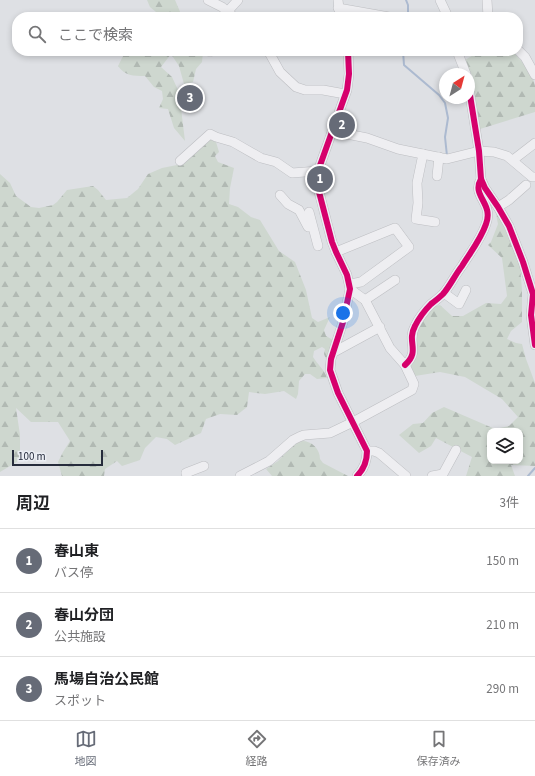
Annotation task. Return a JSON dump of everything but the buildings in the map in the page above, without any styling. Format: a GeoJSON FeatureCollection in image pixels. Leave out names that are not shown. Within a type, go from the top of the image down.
{"type":"FeatureCollection","features":[{"type":"Feature","properties":{"kind":"street"},"geometry":{"type":"LineString","coordinates":[[208,0],[228,12]]}},
{"type":"Feature","properties":{"kind":"street"},"geometry":{"type":"LineString","coordinates":[[232,12],[238,0]]}},
{"type":"Feature","properties":{"kind":"street"},"geometry":{"type":"LineString","coordinates":[[440,0],[446,12]]}},
{"type":"Feature","properties":{"kind":"street"},"geometry":{"type":"LineString","coordinates":[[487,0],[488,12]]}},
{"type":"Feature","properties":{"kind":"street"},"geometry":{"type":"LineString","coordinates":[[338,8],[364,12]]}},
{"type":"Feature","properties":{"kind":"street"},"geometry":{"type":"LineString","coordinates":[[523,55],[535,75]]}},
{"type":"Feature","properties":{"kind":"street"},"geometry":{"type":"LineString","coordinates":[[271,56],[280,72],[296,87],[305,90],[323,90],[345,94]]}},
{"type":"Feature","properties":{"kind":"street"},"geometry":{"type":"LineString","coordinates":[[348,56],[349,74],[345,94],[318,171],[318,188],[336,252],[347,275],[350,286],[343,322],[331,359],[330,370],[338,393],[367,451],[367,461],[357,476]]}},
{"type":"Feature","properties":{"kind":"street"},"geometry":{"type":"LineString","coordinates":[[459,56],[464,68]]}},
{"type":"Feature","properties":{"kind":"street"},"geometry":{"type":"LineString","coordinates":[[471,104],[479,151],[481,179],[509,226],[533,294],[531,316],[535,345]]}},
{"type":"Feature","properties":{"kind":"street"},"geometry":{"type":"LineString","coordinates":[[332,131],[367,138],[398,149],[447,159],[479,151],[494,152],[507,156],[532,177],[535,177]]}},
{"type":"Feature","properties":{"kind":"street"},"geometry":{"type":"LineString","coordinates":[[180,161],[210,134],[216,138],[233,142],[261,158],[276,162],[292,173],[318,171]]}},
{"type":"Feature","properties":{"kind":"street"},"geometry":{"type":"LineString","coordinates":[[512,160],[535,143]]}},
{"type":"Feature","properties":{"kind":"street"},"geometry":{"type":"LineString","coordinates":[[423,154],[417,183],[418,203],[416,219],[435,222]]}},
{"type":"Feature","properties":{"kind":"street"},"geometry":{"type":"LineString","coordinates":[[437,176],[440,157]]}},
{"type":"Feature","properties":{"kind":"street"},"geometry":{"type":"LineString","coordinates":[[405,365],[412,358],[413,354],[411,337],[412,332],[425,312],[444,293],[477,243],[486,225],[489,216],[488,211],[478,188],[478,184],[481,179]]}},
{"type":"Feature","properties":{"kind":"street"},"geometry":{"type":"LineString","coordinates":[[498,207],[509,200],[526,185]]}},
{"type":"Feature","properties":{"kind":"street"},"geometry":{"type":"LineString","coordinates":[[280,195],[288,204],[305,213],[318,246]]}},
{"type":"Feature","properties":{"kind":"street"},"geometry":{"type":"LineString","coordinates":[[305,213],[323,206]]}},
{"type":"Feature","properties":{"kind":"street"},"geometry":{"type":"LineString","coordinates":[[305,213],[308,227]]}},
{"type":"Feature","properties":{"kind":"street"},"geometry":{"type":"LineString","coordinates":[[336,252],[395,228],[409,247],[361,282],[350,286]]}},
{"type":"Feature","properties":{"kind":"street"},"geometry":{"type":"LineString","coordinates":[[364,300],[395,280]]}},
{"type":"Feature","properties":{"kind":"street"},"geometry":{"type":"LineString","coordinates":[[240,476],[269,461],[298,437],[311,434],[330,433],[412,390],[414,384],[405,365],[390,348],[380,327],[364,300],[350,286]]}},
{"type":"Feature","properties":{"kind":"street"},"geometry":{"type":"LineString","coordinates":[[444,293],[459,304],[466,290]]}},
{"type":"Feature","properties":{"kind":"street"},"geometry":{"type":"LineString","coordinates":[[334,352],[380,327]]}},
{"type":"Feature","properties":{"kind":"street"},"geometry":{"type":"LineString","coordinates":[[432,476],[445,475],[456,450]]}},
{"type":"Feature","properties":{"kind":"street"},"geometry":{"type":"LineString","coordinates":[[367,451],[379,453],[406,476]]}},
{"type":"Feature","properties":{"kind":"street"},"geometry":{"type":"LineString","coordinates":[[188,476],[186,473],[204,466]]}},
{"type":"Feature","properties":{"kind":"green space"},"geometry":{"type":"Polygon","coordinates":[[[147,0],[175,0],[180,12],[156,12],[150,7],[147,0]]]}},
{"type":"Feature","properties":{"kind":"green space"},"geometry":{"type":"Polygon","coordinates":[[[123,56],[169,56],[161,67],[172,77],[179,92],[185,141],[174,128],[168,109],[159,108],[163,99],[162,91],[154,87],[145,76],[126,74],[118,66],[123,56]]]}},
{"type":"Feature","properties":{"kind":"green space"},"geometry":{"type":"Polygon","coordinates":[[[172,56],[203,56],[202,62],[196,69],[193,82],[184,84],[179,66],[172,56]]]}},
{"type":"Feature","properties":{"kind":"green space"},"geometry":{"type":"Polygon","coordinates":[[[472,56],[517,56],[526,67],[534,81],[535,112],[480,129],[475,102],[475,68],[468,68],[465,60],[472,56]]]}},
{"type":"Feature","properties":{"kind":"green space"},"geometry":{"type":"Polygon","coordinates":[[[210,136],[216,142],[219,152],[215,156],[218,162],[234,168],[230,188],[229,204],[238,207],[251,217],[260,220],[279,251],[295,262],[306,290],[312,318],[318,322],[330,317],[324,330],[326,336],[333,340],[329,358],[326,359],[324,354],[325,349],[322,347],[314,351],[313,357],[327,378],[317,379],[310,374],[305,374],[299,381],[296,399],[284,391],[265,394],[249,392],[247,407],[237,415],[220,414],[206,419],[201,433],[175,445],[167,439],[156,437],[145,448],[140,460],[122,466],[117,461],[105,469],[104,476],[62,476],[58,462],[70,441],[58,422],[31,422],[16,408],[20,435],[20,460],[0,472],[0,174],[10,183],[16,196],[31,207],[39,208],[53,205],[67,190],[93,186],[106,200],[127,198],[138,189],[148,174],[162,168],[182,164],[210,136]]]}},
{"type":"Feature","properties":{"kind":"green space"},"geometry":{"type":"Polygon","coordinates":[[[495,209],[520,265],[522,322],[511,331],[507,339],[522,344],[535,383],[535,466],[511,465],[515,476],[466,476],[472,457],[436,438],[431,446],[419,453],[399,435],[413,424],[423,423],[432,413],[444,407],[493,428],[487,428],[487,464],[523,464],[523,428],[500,428],[509,426],[518,417],[502,399],[465,377],[440,372],[415,376],[410,366],[417,356],[415,333],[432,307],[440,305],[452,316],[463,316],[486,303],[501,304],[507,296],[502,258],[488,245],[491,242],[498,224],[495,209]]]}},
{"type":"Feature","properties":{"kind":"green space"},"geometry":{"type":"Polygon","coordinates":[[[302,441],[309,442],[315,446],[323,463],[348,476],[272,476],[266,469],[278,461],[294,444],[302,441]]]}},
{"type":"Feature","properties":{"kind":"waterway"},"geometry":{"type":"LineString","coordinates":[[406,0],[408,12]]}},
{"type":"Feature","properties":{"kind":"waterway"},"geometry":{"type":"LineString","coordinates":[[403,56],[404,65],[439,95],[445,103],[448,118],[445,137],[447,156]]}},
{"type":"Feature","properties":{"kind":"waterway"},"geometry":{"type":"LineString","coordinates":[[528,476],[535,468]]}},
{"type":"Feature","properties":{"kind":"cycle path"},"geometry":{"type":"LineString","coordinates":[[348,56],[349,74],[347,90],[318,171],[318,188],[332,242],[347,275],[350,289],[343,322],[331,359],[330,370],[338,393],[367,451],[365,465],[357,476]]}},
{"type":"Feature","properties":{"kind":"cycle path"},"geometry":{"type":"LineString","coordinates":[[471,104],[479,151],[481,179],[509,226],[523,262],[533,294],[531,315],[535,345]]}},
{"type":"Feature","properties":{"kind":"cycle path"},"geometry":{"type":"LineString","coordinates":[[405,365],[410,360],[412,355],[413,332],[422,314],[446,291],[484,230],[488,217],[487,210],[479,190],[481,179]]}},
{"type":"Feature","properties":{"kind":"place","name":"馬場自治公民館"},"geometry":{"type":"Point","coordinates":[190,98]}},
{"type":"Feature","properties":{"kind":"place","name":"春山分団"},"geometry":{"type":"Point","coordinates":[342,125]}},
{"type":"Feature","properties":{"kind":"place","name":"春山東"},"geometry":{"type":"Point","coordinates":[320,179]}}]}
